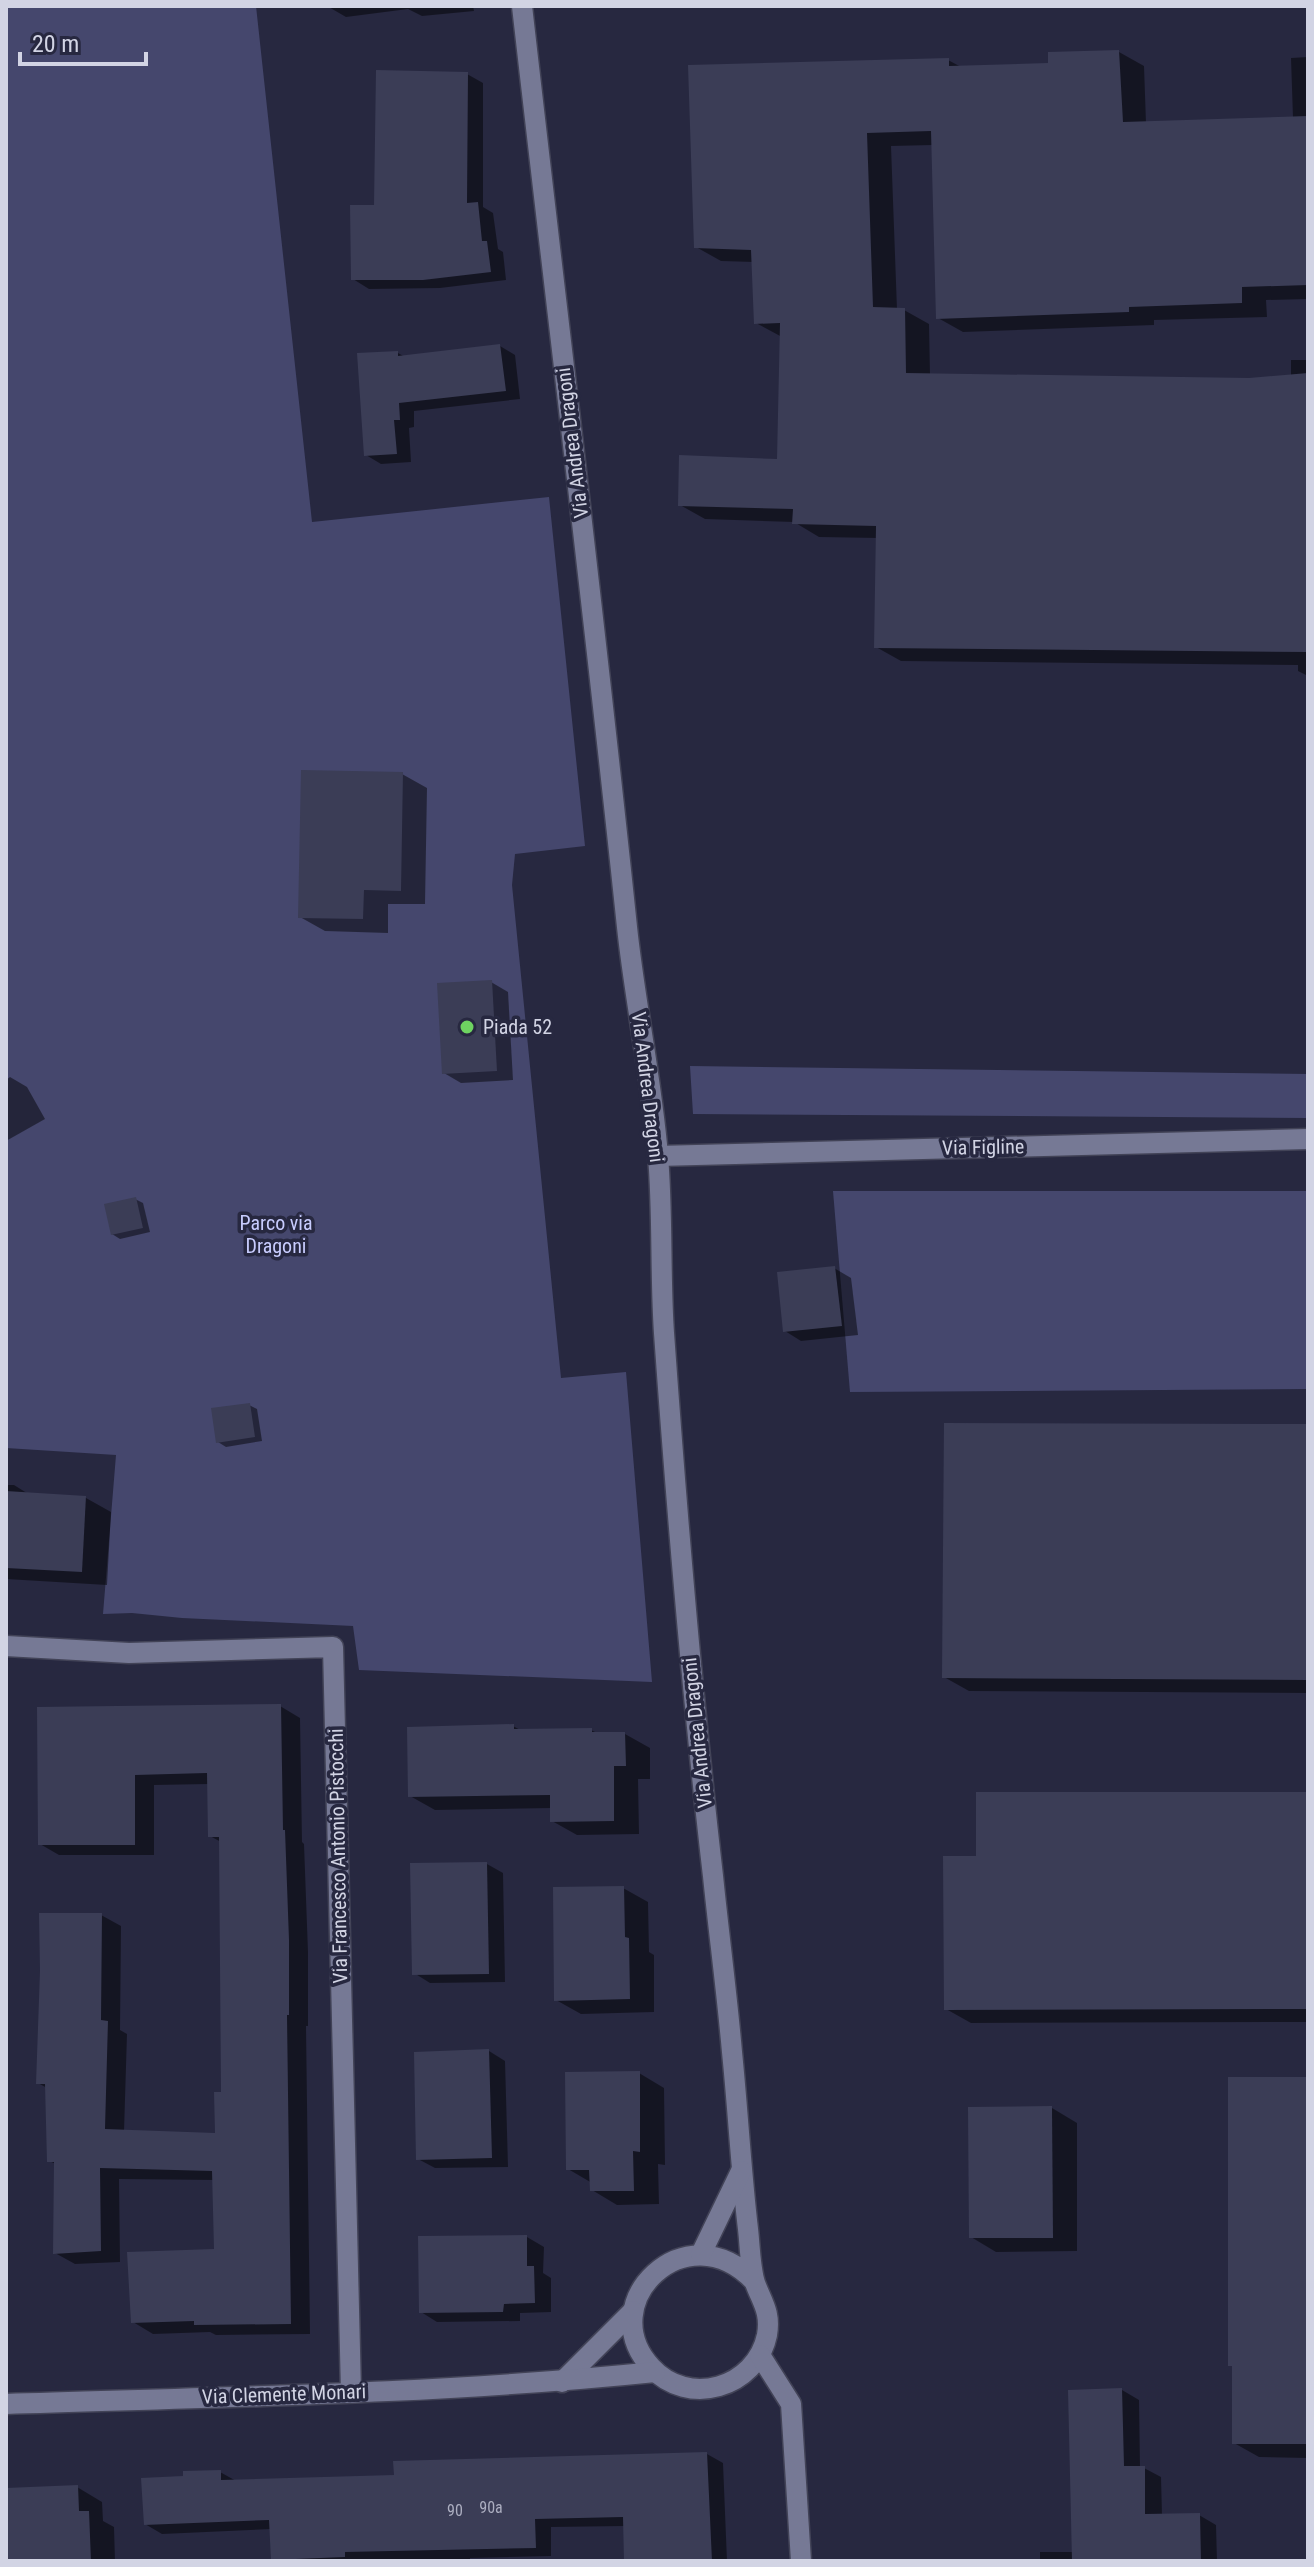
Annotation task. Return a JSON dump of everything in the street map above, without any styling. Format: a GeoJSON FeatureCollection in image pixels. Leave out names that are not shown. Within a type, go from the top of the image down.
{"type":"FeatureCollection","features":[{"type":"Feature","properties":{"kind":"street","name":"Via Andrea Dragoni"},"geometry":{"type":"LineString","coordinates":[[522,6],[628,932],[658,1156],[663,1324],[692,1688],[732,2047],[741,2171],[754,2281]]}},
{"type":"Feature","properties":{"kind":"street","name":"Via Figline"},"geometry":{"type":"LineString","coordinates":[[658,1156],[1308,1139]]}},
{"type":"Feature","properties":{"kind":"street","name":"Via Francesco Antonio Pistocchi"},"geometry":{"type":"LineString","coordinates":[[6,1646],[129,1653],[333,1647],[351,2392]]}},
{"type":"Feature","properties":{"kind":"street","name":"Via Andrea Dragoni"},"geometry":{"type":"LineString","coordinates":[[701,2254],[741,2171]]}},
{"type":"Feature","properties":{"kind":"street"},"geometry":{"type":"LineString","coordinates":[[701,2254],[731,2262],[754,2281],[764,2298],[768,2317],[767,2336],[760,2355],[747,2372],[718,2388],[684,2388],[655,2372],[645,2360],[633,2328],[633,2311],[649,2277],[665,2264],[701,2254]]}},
{"type":"Feature","properties":{"kind":"street"},"geometry":{"type":"LineString","coordinates":[[562,2382],[633,2311]]}},
{"type":"Feature","properties":{"kind":"street"},"geometry":{"type":"LineString","coordinates":[[760,2355],[791,2404],[801,2561]]}},
{"type":"Feature","properties":{"kind":"street","name":"Via Clemente Monari"},"geometry":{"type":"LineString","coordinates":[[6,2404],[562,2382],[655,2372]]}},
{"type":"Feature","properties":{"kind":"green space","name":"Parco via Dragoni"},"geometry":{"type":"Polygon","coordinates":[[[6,6],[256,6],[312,522],[549,497],[585,846],[515,854],[512,885],[561,1378],[626,1372],[652,1682],[359,1670],[353,1626],[103,1614],[116,1455],[6,1448],[6,6]]]}},
{"type":"Feature","properties":{"kind":"green space"},"geometry":{"type":"Polygon","coordinates":[[[690,1066],[1308,1074],[1308,1118],[693,1114],[690,1066]]]}},
{"type":"Feature","properties":{"kind":"green space"},"geometry":{"type":"Polygon","coordinates":[[[833,1191],[1308,1191],[1308,1389],[850,1392],[833,1191]]]}},
{"type":"Feature","properties":{"kind":"building"},"geometry":{"type":"Polygon","coordinates":[[[1119,50],[1123,122],[1308,116],[1308,285],[1242,287],[1242,303],[1129,307],[1129,312],[936,319],[931,131],[867,133],[873,307],[905,308],[906,373],[1249,378],[1308,373],[1308,652],[874,648],[876,526],[792,524],[793,509],[678,506],[679,455],[777,459],[780,323],[754,324],[751,250],[694,248],[688,65],[949,58],[949,66],[1048,63],[1048,52],[1119,50]]]}},
{"type":"Feature","properties":{"kind":"building"},"geometry":{"type":"Polygon","coordinates":[[[376,70],[468,72],[467,203],[478,202],[482,241],[487,241],[491,272],[423,280],[351,280],[350,205],[374,205],[376,70]]]}},
{"type":"Feature","properties":{"kind":"building"},"geometry":{"type":"Polygon","coordinates":[[[500,344],[506,391],[399,403],[400,420],[394,420],[397,454],[364,456],[357,353],[398,351],[398,356],[500,344]]]}},
{"type":"Feature","properties":{"kind":"building"},"geometry":{"type":"Polygon","coordinates":[[[301,770],[403,772],[401,891],[364,890],[363,919],[298,918],[301,770]]]}},
{"type":"Feature","properties":{"kind":"building","name":"Piada 52"},"geometry":{"type":"Polygon","coordinates":[[[492,980],[497,1071],[442,1074],[437,983],[492,980]]]}},
{"type":"Feature","properties":{"kind":"building"},"geometry":{"type":"Polygon","coordinates":[[[136,1197],[143,1228],[111,1235],[104,1204],[136,1197]]]}},
{"type":"Feature","properties":{"kind":"building"},"geometry":{"type":"Polygon","coordinates":[[[835,1266],[842,1326],[783,1332],[777,1272],[835,1266]]]}},
{"type":"Feature","properties":{"kind":"building"},"geometry":{"type":"Polygon","coordinates":[[[250,1403],[255,1437],[216,1443],[211,1408],[250,1403]]]}},
{"type":"Feature","properties":{"kind":"building"},"geometry":{"type":"Polygon","coordinates":[[[944,1423],[1308,1424],[1308,1680],[942,1678],[944,1423]]]}},
{"type":"Feature","properties":{"kind":"building"},"geometry":{"type":"Polygon","coordinates":[[[6,1491],[86,1496],[82,1572],[6,1568],[6,1491]]]}},
{"type":"Feature","properties":{"kind":"building"},"geometry":{"type":"Polygon","coordinates":[[[281,1704],[289,1940],[291,2324],[131,2323],[127,2252],[214,2249],[212,2171],[100,2168],[101,2251],[53,2254],[54,2162],[47,2162],[45,2084],[36,2084],[39,1913],[102,1913],[101,2020],[108,2021],[105,2129],[215,2133],[214,2092],[221,2092],[219,1837],[208,1837],[207,1773],[135,1775],[135,1845],[38,1845],[37,1707],[281,1704]]]}},
{"type":"Feature","properties":{"kind":"building"},"geometry":{"type":"Polygon","coordinates":[[[514,1724],[514,1729],[592,1728],[592,1732],[625,1732],[626,1766],[614,1766],[614,1821],[550,1822],[550,1795],[408,1797],[407,1727],[514,1724]]]}},
{"type":"Feature","properties":{"kind":"building"},"geometry":{"type":"Polygon","coordinates":[[[976,1792],[1308,1792],[1308,2009],[944,2010],[943,1856],[976,1856],[976,1792]]]}},
{"type":"Feature","properties":{"kind":"building"},"geometry":{"type":"Polygon","coordinates":[[[487,1862],[489,1974],[412,1975],[410,1863],[487,1862]]]}},
{"type":"Feature","properties":{"kind":"building"},"geometry":{"type":"Polygon","coordinates":[[[624,1886],[630,1999],[554,2001],[553,1887],[624,1886]]]}},
{"type":"Feature","properties":{"kind":"building"},"geometry":{"type":"Polygon","coordinates":[[[489,2049],[492,2158],[416,2160],[414,2052],[489,2049]]]}},
{"type":"Feature","properties":{"kind":"building"},"geometry":{"type":"Polygon","coordinates":[[[640,2071],[640,2152],[633,2151],[634,2191],[590,2191],[589,2170],[566,2170],[565,2072],[640,2071]]]}},
{"type":"Feature","properties":{"kind":"building"},"geometry":{"type":"Polygon","coordinates":[[[1228,2077],[1308,2077],[1308,2444],[1232,2444],[1232,2366],[1228,2366],[1228,2077]]]}},
{"type":"Feature","properties":{"kind":"building"},"geometry":{"type":"Polygon","coordinates":[[[1052,2106],[1053,2238],[969,2238],[968,2107],[1052,2106]]]}},
{"type":"Feature","properties":{"kind":"building"},"geometry":{"type":"Polygon","coordinates":[[[527,2235],[527,2266],[534,2266],[535,2303],[504,2304],[503,2312],[419,2313],[418,2236],[527,2235]]]}},
{"type":"Feature","properties":{"kind":"building"},"geometry":{"type":"Polygon","coordinates":[[[1122,2388],[1124,2466],[1145,2466],[1145,2514],[1200,2513],[1201,2561],[1072,2561],[1068,2390],[1122,2388]]]}},
{"type":"Feature","properties":{"kind":"building"},"geometry":{"type":"Polygon","coordinates":[[[707,2452],[712,2561],[624,2561],[623,2517],[535,2519],[536,2548],[345,2552],[345,2557],[271,2560],[269,2520],[144,2525],[141,2478],[183,2476],[183,2471],[221,2470],[221,2480],[394,2475],[393,2461],[707,2452]]]}},
{"type":"Feature","properties":{"kind":"building"},"geometry":{"type":"Polygon","coordinates":[[[78,2485],[79,2511],[89,2511],[91,2561],[6,2561],[6,2488],[78,2485]]]}},
{"type":"Feature","properties":{"kind":"place","name":"Piada 52"},"geometry":{"type":"Point","coordinates":[467,1027]}}]}
